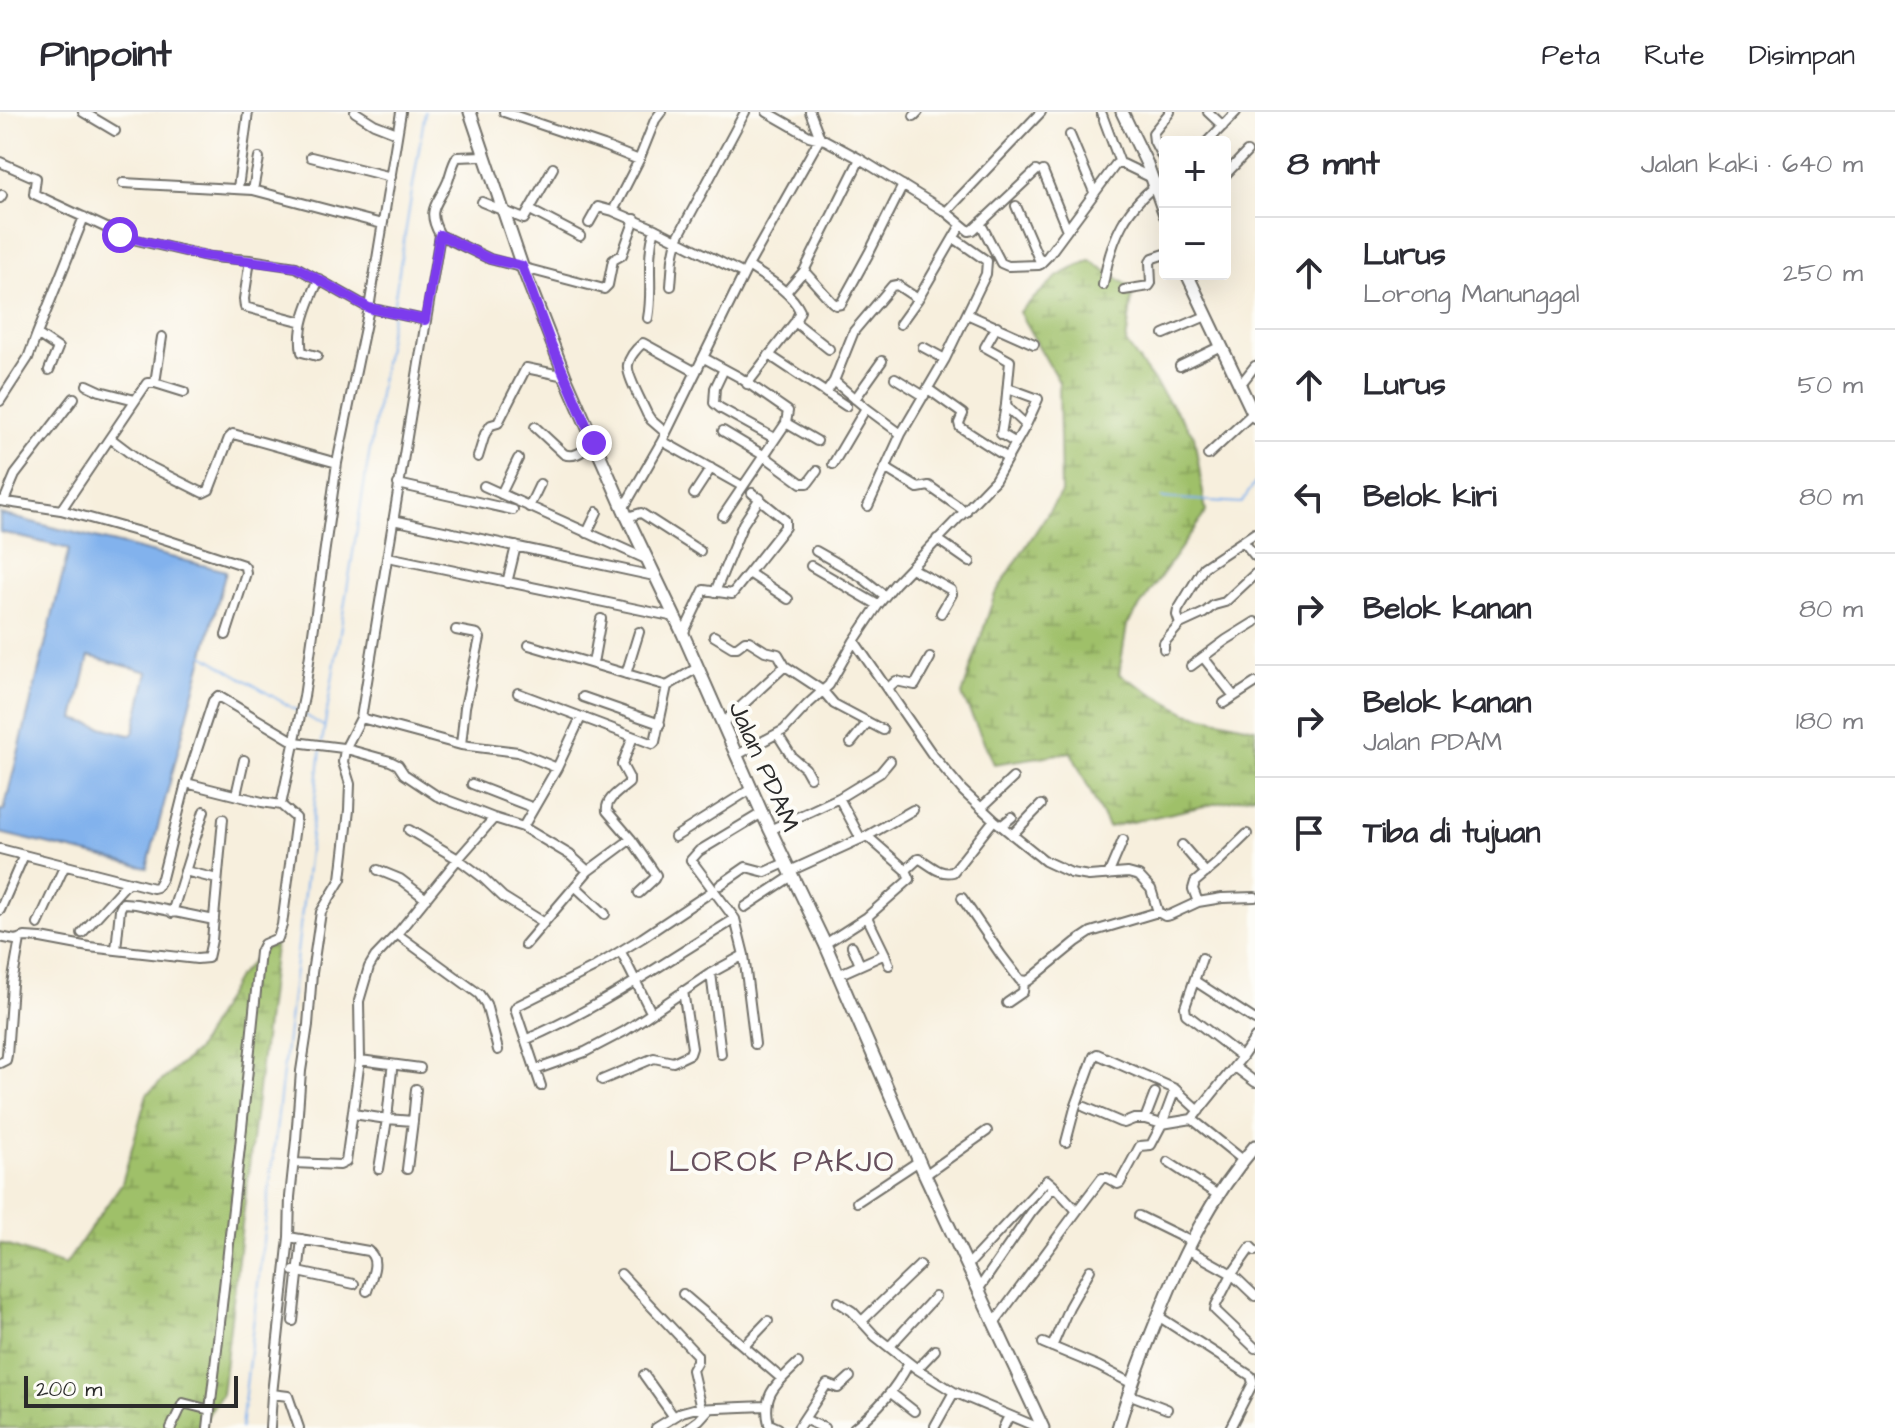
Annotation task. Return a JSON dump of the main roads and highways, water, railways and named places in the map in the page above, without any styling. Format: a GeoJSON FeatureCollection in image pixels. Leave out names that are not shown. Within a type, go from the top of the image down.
{"type":"FeatureCollection","features":[{"type":"Feature","properties":{"kind":"water"},"geometry":{"type":"Polygon","coordinates":[[[0,514],[226,571],[147,868],[0,833],[0,810],[4,810],[69,549],[0,532],[0,514]],[[89,656],[74,719],[132,734],[148,672],[89,656]]]}},
{"type":"Feature","properties":{"kind":"waterway"},"geometry":{"type":"LineString","coordinates":[[393,308],[425,112]]}},
{"type":"Feature","properties":{"kind":"waterway"},"geometry":{"type":"LineString","coordinates":[[322,742],[392,315]]}},
{"type":"Feature","properties":{"kind":"waterway"},"geometry":{"type":"LineString","coordinates":[[1162,498],[1241,503],[1255,483]]}},
{"type":"Feature","properties":{"kind":"waterway"},"geometry":{"type":"LineString","coordinates":[[202,654],[299,712]]}},
{"type":"Feature","properties":{"kind":"waterway"},"geometry":{"type":"LineString","coordinates":[[305,715],[323,726]]}},
{"type":"Feature","properties":{"kind":"waterway"},"geometry":{"type":"LineString","coordinates":[[241,1428],[321,749]]}},
{"type":"Feature","properties":{"kind":"district","name":"LOROK PAKJO"},"geometry":{"type":"Point","coordinates":[782,1161]}}]}
